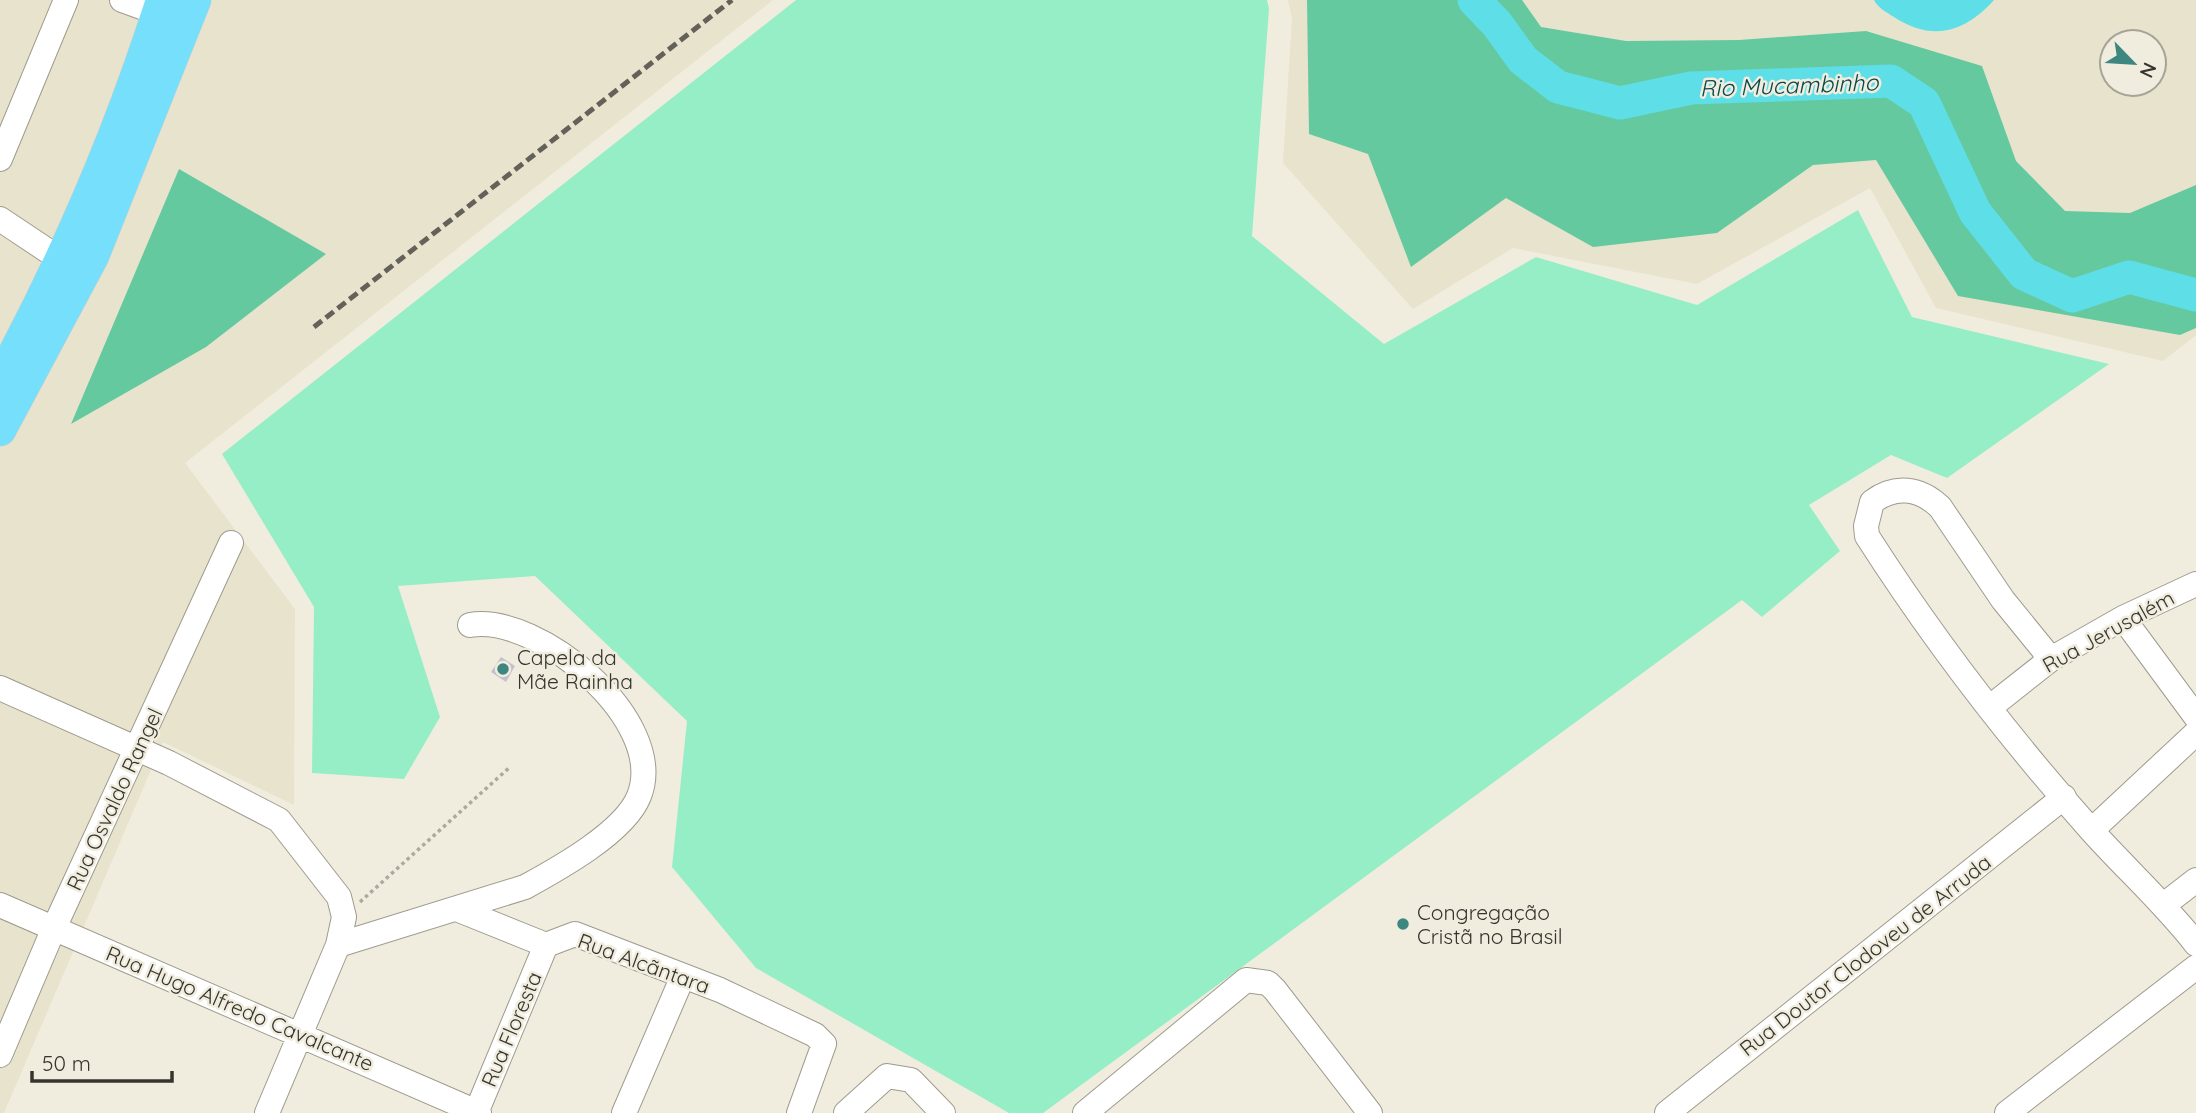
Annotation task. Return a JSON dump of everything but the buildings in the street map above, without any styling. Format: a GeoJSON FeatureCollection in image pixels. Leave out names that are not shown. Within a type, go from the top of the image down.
{"type":"FeatureCollection","features":[{"type":"Feature","properties":{"kind":"main road"},"geometry":{"type":"LineString","coordinates":[[0,430],[93,256],[195,0]]}},
{"type":"Feature","properties":{"kind":"main road"},"geometry":{"type":"LineString","coordinates":[[0,380],[60,259],[160,6]]}},
{"type":"Feature","properties":{"kind":"street"},"geometry":{"type":"LineString","coordinates":[[0,159],[66,0]]}},
{"type":"Feature","properties":{"kind":"street"},"geometry":{"type":"LineString","coordinates":[[122,0],[160,6]]}},
{"type":"Feature","properties":{"kind":"street"},"geometry":{"type":"LineString","coordinates":[[0,219],[60,259]]}},
{"type":"Feature","properties":{"kind":"street"},"geometry":{"type":"LineString","coordinates":[[2051,659],[2003,600],[1940,507],[1915,491],[1893,491],[1882,494],[1872,502],[1866,526],[1867,536],[1989,708],[2092,830],[2165,904],[2196,944]]}},
{"type":"Feature","properties":{"kind":"street","name":"Rua Osvaldo Rangel"},"geometry":{"type":"LineString","coordinates":[[0,1055],[54,929],[231,543]]}},
{"type":"Feature","properties":{"kind":"street","name":"Rua Jerusalém"},"geometry":{"type":"LineString","coordinates":[[1989,708],[2051,659],[2123,618],[2196,584]]}},
{"type":"Feature","properties":{"kind":"street"},"geometry":{"type":"LineString","coordinates":[[2123,618],[2196,717]]}},
{"type":"Feature","properties":{"kind":"street"},"geometry":{"type":"LineString","coordinates":[[338,945],[459,910],[525,887],[550,874],[609,831],[632,810],[640,793],[643,771],[640,750],[631,728],[608,693],[592,677],[556,651],[504,626],[486,622],[470,625]]}},
{"type":"Feature","properties":{"kind":"street"},"geometry":{"type":"LineString","coordinates":[[0,688],[263,809],[279,820],[339,897],[344,917],[338,945],[267,1113]]}},
{"type":"Feature","properties":{"kind":"street"},"geometry":{"type":"LineString","coordinates":[[2092,830],[2196,733]]}},
{"type":"Feature","properties":{"kind":"street","name":"Rua Doutor Clodoveu de Arruda"},"geometry":{"type":"LineString","coordinates":[[1667,1113],[2064,797]]}},
{"type":"Feature","properties":{"kind":"street"},"geometry":{"type":"LineString","coordinates":[[2165,904],[2196,880]]}},
{"type":"Feature","properties":{"kind":"street","name":"Rua Hugo Alfredo Cavalcante"},"geometry":{"type":"LineString","coordinates":[[0,905],[302,1034],[477,1113]]}},
{"type":"Feature","properties":{"kind":"street","name":"Rua Alcãntara"},"geometry":{"type":"LineString","coordinates":[[459,910],[545,945],[575,934],[683,976],[815,1035],[824,1044],[799,1113]]}},
{"type":"Feature","properties":{"kind":"street","name":"Rua Floresta"},"geometry":{"type":"LineString","coordinates":[[477,1113],[545,945]]}},
{"type":"Feature","properties":{"kind":"street"},"geometry":{"type":"LineString","coordinates":[[2007,1113],[2196,967]]}},
{"type":"Feature","properties":{"kind":"street"},"geometry":{"type":"LineString","coordinates":[[624,1113],[683,976]]}},
{"type":"Feature","properties":{"kind":"street"},"geometry":{"type":"LineString","coordinates":[[1085,1113],[1246,980],[1257,980],[1275,990],[1360,1109]]}},
{"type":"Feature","properties":{"kind":"street"},"geometry":{"type":"LineString","coordinates":[[846,1113],[887,1076],[911,1080],[943,1113]]}},
{"type":"Feature","properties":{"kind":"path"},"geometry":{"type":"LineString","coordinates":[[344,917],[510,767]]}},
{"type":"Feature","properties":{"kind":"shaded area"},"geometry":{"type":"Polygon","coordinates":[[[0,0],[773,0],[185,463],[295,609],[294,805],[163,742],[4,1113],[0,1113],[0,0]]]}},
{"type":"Feature","properties":{"kind":"shaded area"},"geometry":{"type":"Polygon","coordinates":[[[1288,0],[2196,0],[2196,335],[2163,361],[1936,308],[1870,188],[1697,284],[1513,248],[1413,309],[1283,163],[1292,19],[1288,0]]]}},
{"type":"Feature","properties":{"kind":"green space"},"geometry":{"type":"Polygon","coordinates":[[[796,0],[1267,0],[1269,9],[1252,236],[1384,344],[1536,257],[1697,305],[1858,210],[1912,317],[2109,364],[1947,478],[1891,455],[1809,505],[1840,551],[1762,617],[1742,600],[1043,1113],[1009,1113],[756,968],[672,867],[687,721],[535,576],[398,586],[440,717],[404,779],[312,773],[314,607],[222,454],[796,0]]]}},
{"type":"Feature","properties":{"kind":"green space"},"geometry":{"type":"Polygon","coordinates":[[[1307,0],[1522,0],[1541,27],[1626,41],[1739,40],[1866,31],[1982,66],[2016,161],[2065,211],[2130,213],[2196,185],[2196,328],[2180,335],[1958,296],[1876,160],[1813,165],[1717,233],[1593,247],[1506,198],[1411,267],[1368,154],[1309,134],[1307,0]]]}},
{"type":"Feature","properties":{"kind":"green space"},"geometry":{"type":"Polygon","coordinates":[[[179,169],[326,254],[206,347],[71,424],[179,169]]]}},
{"type":"Feature","properties":{"kind":"water"},"geometry":{"type":"Polygon","coordinates":[[[1874,0],[1994,0],[1971,20],[1947,30],[1934,31],[1908,25],[1882,10],[1874,0]]]}},
{"type":"Feature","properties":{"kind":"waterway","name":"Rio Mucambinho"},"geometry":{"type":"LineString","coordinates":[[1474,0],[1497,24],[1523,60],[1558,87],[1620,103],[1691,88],[1891,81],[1924,103],[1975,212],[2024,274],[2072,296],[2129,277],[2196,295]]}},
{"type":"Feature","properties":{"kind":"railway"},"geometry":{"type":"LineString","coordinates":[[314,327],[732,0]]}},
{"type":"Feature","properties":{"kind":"place","name":"Capela da Mãe Rainha"},"geometry":{"type":"Point","coordinates":[503,669]}},
{"type":"Feature","properties":{"kind":"place","name":"Congregação Cristã no Brasil"},"geometry":{"type":"Point","coordinates":[1403,924]}}]}
